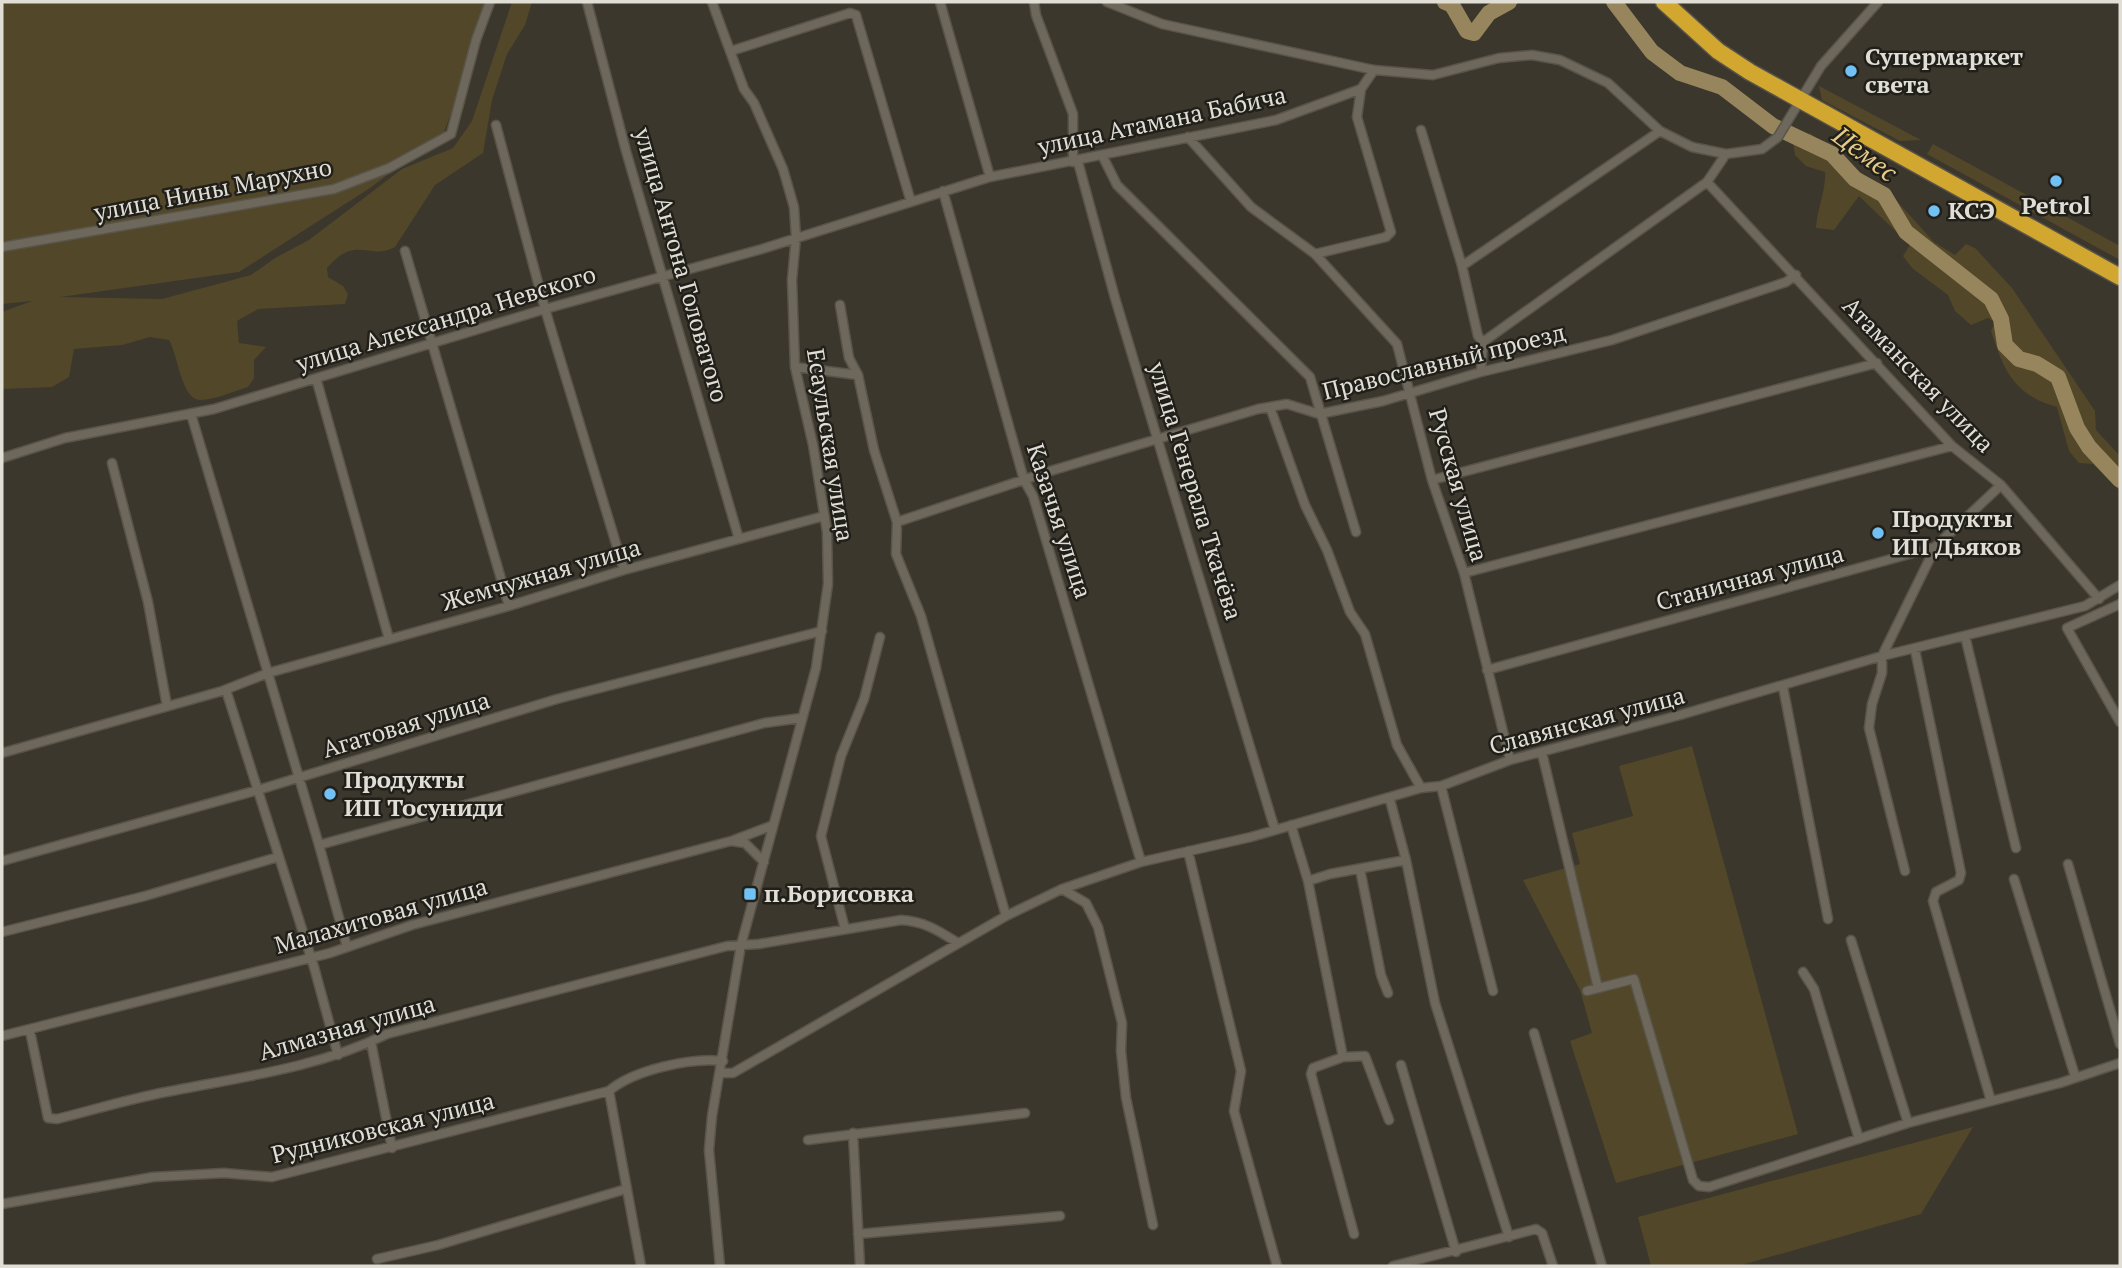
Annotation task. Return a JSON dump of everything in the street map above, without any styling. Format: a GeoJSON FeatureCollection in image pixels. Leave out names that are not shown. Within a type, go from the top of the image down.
{"type":"FeatureCollection","features":[{"type":"Feature","properties":{"kind":"highway"},"geometry":{"type":"LineString","coordinates":[[1664,2],[1718,51],[1801,102],[2120,277]]}},
{"type":"Feature","properties":{"kind":"street","name":"улица Нины Марухно"},"geometry":{"type":"LineString","coordinates":[[2,247],[334,189],[389,168],[451,134],[476,40],[490,2]]}},
{"type":"Feature","properties":{"kind":"street","name":"улица Антона Головатого"},"geometry":{"type":"LineString","coordinates":[[587,2],[739,539]]}},
{"type":"Feature","properties":{"kind":"street","name":"Есаульская улица"},"geometry":{"type":"LineString","coordinates":[[712,2],[744,89],[754,103],[783,169],[794,207],[796,237],[792,280],[795,367],[813,445],[824,516],[828,584],[816,668],[771,826],[741,945],[709,1150],[720,1266]]}},
{"type":"Feature","properties":{"kind":"street"},"geometry":{"type":"LineString","coordinates":[[940,2],[990,177]]}},
{"type":"Feature","properties":{"kind":"street","name":"улица Генерала Ткачёва"},"geometry":{"type":"LineString","coordinates":[[1034,2],[1036,15],[1073,114],[1076,162],[1275,830]]}},
{"type":"Feature","properties":{"kind":"street"},"geometry":{"type":"LineString","coordinates":[[1107,2],[1162,24],[1374,71],[1433,75],[1499,58],[1532,55],[1560,60],[1608,83],[1660,131],[1692,146],[1726,154],[1762,149],[1778,136],[1821,66],[1878,2]]}},
{"type":"Feature","properties":{"kind":"street"},"geometry":{"type":"LineString","coordinates":[[731,51],[850,12],[856,15],[911,202]]}},
{"type":"Feature","properties":{"kind":"street"},"geometry":{"type":"LineString","coordinates":[[1315,254],[1386,237],[1391,232],[1357,117],[1361,89],[1374,71]]}},
{"type":"Feature","properties":{"kind":"street","name":"улица Атамана Бабича"},"geometry":{"type":"LineString","coordinates":[[943,191],[990,177],[1103,157],[1276,120],[1361,89]]}},
{"type":"Feature","properties":{"kind":"street"},"geometry":{"type":"LineString","coordinates":[[496,125],[545,309],[624,570]]}},
{"type":"Feature","properties":{"kind":"street"},"geometry":{"type":"LineString","coordinates":[[1421,130],[1462,266],[1478,336],[1483,342],[1481,372]]}},
{"type":"Feature","properties":{"kind":"street"},"geometry":{"type":"LineString","coordinates":[[1462,266],[1660,131]]}},
{"type":"Feature","properties":{"kind":"street","name":"Русская улица"},"geometry":{"type":"LineString","coordinates":[[1188,137],[1251,207],[1315,254],[1397,344],[1432,480],[1464,573],[1510,760]]}},
{"type":"Feature","properties":{"kind":"street"},"geometry":{"type":"LineString","coordinates":[[1483,342],[1707,182],[1726,154]]}},
{"type":"Feature","properties":{"kind":"street"},"geometry":{"type":"LineString","coordinates":[[1103,157],[1117,185],[1310,377],[1356,532]]}},
{"type":"Feature","properties":{"kind":"street","name":"Атаманская улица"},"geometry":{"type":"LineString","coordinates":[[1707,182],[1952,446],[2001,485],[2099,598]]}},
{"type":"Feature","properties":{"kind":"street"},"geometry":{"type":"LineString","coordinates":[[796,237],[943,191]]}},
{"type":"Feature","properties":{"kind":"street","name":"Казачья улица"},"geometry":{"type":"LineString","coordinates":[[943,191],[1024,480],[1033,496],[1140,862]]}},
{"type":"Feature","properties":{"kind":"street","name":"улица Александра Невского"},"geometry":{"type":"LineString","coordinates":[[2,458],[65,438],[191,414],[796,237]]}},
{"type":"Feature","properties":{"kind":"street"},"geometry":{"type":"LineString","coordinates":[[405,251],[509,606]]}},
{"type":"Feature","properties":{"kind":"street","name":"Православный проезд"},"geometry":{"type":"LineString","coordinates":[[897,522],[1024,480],[1270,407],[1287,404],[1319,414],[1612,340],[1786,282],[1796,275]]}},
{"type":"Feature","properties":{"kind":"street","name":"Есаульская улица"},"geometry":{"type":"LineString","coordinates":[[840,305],[849,358],[858,375],[874,450],[897,522],[897,554],[921,616],[1006,915]]}},
{"type":"Feature","properties":{"kind":"street"},"geometry":{"type":"LineString","coordinates":[[1432,480],[1877,363]]}},
{"type":"Feature","properties":{"kind":"street"},"geometry":{"type":"LineString","coordinates":[[795,367],[858,375]]}},
{"type":"Feature","properties":{"kind":"street"},"geometry":{"type":"LineString","coordinates":[[316,378],[389,639]]}},
{"type":"Feature","properties":{"kind":"street"},"geometry":{"type":"LineString","coordinates":[[1270,407],[1305,505],[1327,550],[1350,612],[1365,634],[1397,744],[1421,788]]}},
{"type":"Feature","properties":{"kind":"street"},"geometry":{"type":"LineString","coordinates":[[191,414],[319,845],[346,947]]}},
{"type":"Feature","properties":{"kind":"street"},"geometry":{"type":"LineString","coordinates":[[1464,573],[1952,446]]}},
{"type":"Feature","properties":{"kind":"street"},"geometry":{"type":"LineString","coordinates":[[112,463],[148,602],[167,706]]}},
{"type":"Feature","properties":{"kind":"street","name":"Станичная улица"},"geometry":{"type":"LineString","coordinates":[[1487,670],[1935,547],[2001,485]]}},
{"type":"Feature","properties":{"kind":"street","name":"Жемчужная улица"},"geometry":{"type":"LineString","coordinates":[[2,753],[226,690],[268,673],[509,606],[624,570],[824,516]]}},
{"type":"Feature","properties":{"kind":"street"},"geometry":{"type":"LineString","coordinates":[[1905,872],[1869,729],[1872,704],[1882,673],[1881,656],[1935,547]]}},
{"type":"Feature","properties":{"kind":"street","name":"Славянская улица"},"geometry":{"type":"LineString","coordinates":[[721,1073],[733,1073],[1006,915],[1062,889],[1140,862],[1390,800],[1421,788],[1441,786],[1510,760],[1783,687],[1881,656],[1915,650],[2085,607],[2120,584]]}},
{"type":"Feature","properties":{"kind":"street"},"geometry":{"type":"LineString","coordinates":[[2120,604],[2067,628],[2120,722]]}},
{"type":"Feature","properties":{"kind":"street","name":"Агатовая улица"},"geometry":{"type":"LineString","coordinates":[[2,861],[258,790],[557,699],[822,631]]}},
{"type":"Feature","properties":{"kind":"street"},"geometry":{"type":"LineString","coordinates":[[1965,636],[2016,848]]}},
{"type":"Feature","properties":{"kind":"street"},"geometry":{"type":"LineString","coordinates":[[845,929],[821,836],[841,756],[864,699],[880,638]]}},
{"type":"Feature","properties":{"kind":"street"},"geometry":{"type":"LineString","coordinates":[[1915,650],[1961,873],[1959,880],[1936,892],[1933,901],[1991,1101]]}},
{"type":"Feature","properties":{"kind":"street"},"geometry":{"type":"LineString","coordinates":[[1783,687],[1829,919]]}},
{"type":"Feature","properties":{"kind":"street"},"geometry":{"type":"LineString","coordinates":[[226,690],[338,1055]]}},
{"type":"Feature","properties":{"kind":"street"},"geometry":{"type":"LineString","coordinates":[[319,845],[751,726],[801,718]]}},
{"type":"Feature","properties":{"kind":"street"},"geometry":{"type":"LineString","coordinates":[[1542,753],[1598,988]]}},
{"type":"Feature","properties":{"kind":"street"},"geometry":{"type":"LineString","coordinates":[[1441,786],[1493,991]]}},
{"type":"Feature","properties":{"kind":"street"},"geometry":{"type":"LineString","coordinates":[[1390,800],[1406,860],[1436,1003],[1509,1237]]}},
{"type":"Feature","properties":{"kind":"street"},"geometry":{"type":"LineString","coordinates":[[1291,825],[1308,881],[1343,1057]]}},
{"type":"Feature","properties":{"kind":"street","name":"Малахитовая улица"},"geometry":{"type":"LineString","coordinates":[[2,1036],[30,1031],[310,957],[411,925],[731,841],[771,826]]}},
{"type":"Feature","properties":{"kind":"street"},"geometry":{"type":"LineString","coordinates":[[731,841],[745,843],[764,862]]}},
{"type":"Feature","properties":{"kind":"street"},"geometry":{"type":"LineString","coordinates":[[1188,851],[1241,1071],[1234,1111],[1277,1266]]}},
{"type":"Feature","properties":{"kind":"street"},"geometry":{"type":"LineString","coordinates":[[2,932],[145,896],[278,857]]}},
{"type":"Feature","properties":{"kind":"street"},"geometry":{"type":"LineString","coordinates":[[1308,881],[1406,860]]}},
{"type":"Feature","properties":{"kind":"street"},"geometry":{"type":"LineString","coordinates":[[2068,864],[2120,1044]]}},
{"type":"Feature","properties":{"kind":"street"},"geometry":{"type":"LineString","coordinates":[[1360,869],[1381,975],[1388,993]]}},
{"type":"Feature","properties":{"kind":"street"},"geometry":{"type":"LineString","coordinates":[[2014,879],[2076,1076]]}},
{"type":"Feature","properties":{"kind":"street"},"geometry":{"type":"LineString","coordinates":[[1062,889],[1086,903],[1098,927],[1122,1023],[1121,1051],[1126,1097],[1153,1225]]}},
{"type":"Feature","properties":{"kind":"street","name":"Алмазная улица"},"geometry":{"type":"LineString","coordinates":[[30,1031],[48,1118],[57,1119],[166,1092],[208,1086],[338,1055],[400,1030],[727,946],[901,920],[917,920],[958,943]]}},
{"type":"Feature","properties":{"kind":"street"},"geometry":{"type":"LineString","coordinates":[[1852,940],[1908,1123]]}},
{"type":"Feature","properties":{"kind":"street"},"geometry":{"type":"LineString","coordinates":[[1803,972],[1814,989],[1859,1139]]}},
{"type":"Feature","properties":{"kind":"street"},"geometry":{"type":"LineString","coordinates":[[1587,991],[1634,979],[1693,1180],[1699,1186],[1709,1186],[1908,1123],[2120,1063]]}},
{"type":"Feature","properties":{"kind":"street"},"geometry":{"type":"LineString","coordinates":[[1534,1033],[1602,1266]]}},
{"type":"Feature","properties":{"kind":"street"},"geometry":{"type":"LineString","coordinates":[[371,1042],[392,1148]]}},
{"type":"Feature","properties":{"kind":"street"},"geometry":{"type":"LineString","coordinates":[[1354,1234],[1311,1074],[1317,1065],[1360,1055],[1369,1060],[1389,1120]]}},
{"type":"Feature","properties":{"kind":"street","name":"Рудниковская улица"},"geometry":{"type":"LineString","coordinates":[[2,1204],[120,1181],[164,1176],[224,1173],[272,1177],[609,1091],[622,1080],[679,1064],[705,1059],[723,1061]]}},
{"type":"Feature","properties":{"kind":"street"},"geometry":{"type":"LineString","coordinates":[[1401,1065],[1456,1252]]}},
{"type":"Feature","properties":{"kind":"street"},"geometry":{"type":"LineString","coordinates":[[609,1091],[641,1266]]}},
{"type":"Feature","properties":{"kind":"street"},"geometry":{"type":"LineString","coordinates":[[808,1140],[1025,1113]]}},
{"type":"Feature","properties":{"kind":"street"},"geometry":{"type":"LineString","coordinates":[[853,1133],[860,1266]]}},
{"type":"Feature","properties":{"kind":"street"},"geometry":{"type":"LineString","coordinates":[[377,1259],[438,1245],[626,1189]]}},
{"type":"Feature","properties":{"kind":"street"},"geometry":{"type":"LineString","coordinates":[[858,1234],[1060,1216]]}},
{"type":"Feature","properties":{"kind":"street"},"geometry":{"type":"LineString","coordinates":[[1393,1266],[1540,1230],[1553,1266]]}},
{"type":"Feature","properties":{"kind":"shaded area"},"geometry":{"type":"Polygon","coordinates":[[[2,2],[493,2],[444,132],[370,188],[239,272],[60,297],[162,299],[251,275],[275,258],[309,240],[402,169],[453,148],[472,121],[512,2],[532,2],[525,25],[507,54],[492,100],[483,153],[435,185],[395,247],[386,251],[346,252],[327,268],[328,277],[343,286],[348,294],[345,304],[258,309],[237,321],[239,343],[266,347],[254,360],[254,378],[248,387],[200,400],[194,398],[184,385],[169,340],[150,337],[122,345],[74,349],[69,377],[52,387],[2,389],[2,312],[32,301],[2,304],[2,2]]]}},
{"type":"Feature","properties":{"kind":"shaded area"},"geometry":{"type":"Polygon","coordinates":[[[1819,86],[1921,140],[1900,141],[1822,100],[1819,86]]]}},
{"type":"Feature","properties":{"kind":"shaded area"},"geometry":{"type":"Polygon","coordinates":[[[1810,133],[1895,199],[1934,242],[1955,255],[1966,244],[1975,248],[2012,288],[2095,411],[2096,430],[2120,456],[2120,491],[2093,464],[2079,463],[2069,451],[2057,407],[2030,396],[2013,380],[1991,331],[1995,322],[1988,318],[1971,325],[1955,311],[1948,295],[1912,268],[1903,256],[1910,245],[1859,196],[1834,230],[1816,228],[1825,172],[1806,166],[1795,155],[1793,142],[1810,133]]]}},
{"type":"Feature","properties":{"kind":"shaded area"},"geometry":{"type":"Polygon","coordinates":[[[1933,144],[2120,246],[2120,260],[1927,154],[1933,144]]]}},
{"type":"Feature","properties":{"kind":"shaded area"},"geometry":{"type":"Polygon","coordinates":[[[1692,746],[1798,1134],[1616,1183],[1570,1041],[1592,1033],[1580,990],[1523,880],[1580,864],[1572,833],[1633,816],[1619,766],[1692,746]]]}},
{"type":"Feature","properties":{"kind":"shaded area"},"geometry":{"type":"Polygon","coordinates":[[[1973,1127],[1921,1214],[1738,1266],[1651,1266],[1638,1217],[1973,1127]]]}},
{"type":"Feature","properties":{"kind":"waterway","name":"Цемес"},"geometry":{"type":"LineString","coordinates":[[1445,2],[1452,5],[1467,31],[1474,33],[1489,13],[1509,2]]}},
{"type":"Feature","properties":{"kind":"waterway","name":"Цемес"},"geometry":{"type":"LineString","coordinates":[[1614,2],[1652,52],[1680,73],[1722,87],[1773,126],[1832,154],[1855,179],[1884,195],[1906,232],[1991,299],[2001,319],[2005,345],[2019,359],[2037,364],[2058,377],[2077,428],[2089,447],[2120,480]]}},
{"type":"Feature","properties":{"kind":"place","name":"Супермаркет света"},"geometry":{"type":"Point","coordinates":[1851,71]}},
{"type":"Feature","properties":{"kind":"place","name":"Petrol"},"geometry":{"type":"Point","coordinates":[2056,181]}},
{"type":"Feature","properties":{"kind":"place","name":"КСЭ"},"geometry":{"type":"Point","coordinates":[1934,211]}},
{"type":"Feature","properties":{"kind":"place","name":"Продукты ИП Дьяков"},"geometry":{"type":"Point","coordinates":[1878,533]}},
{"type":"Feature","properties":{"kind":"place","name":"Продукты ИП Тосуниди"},"geometry":{"type":"Point","coordinates":[330,794]}},
{"type":"Feature","properties":{"kind":"place","name":"п.Борисовка"},"geometry":{"type":"Point","coordinates":[750,894]}}]}
